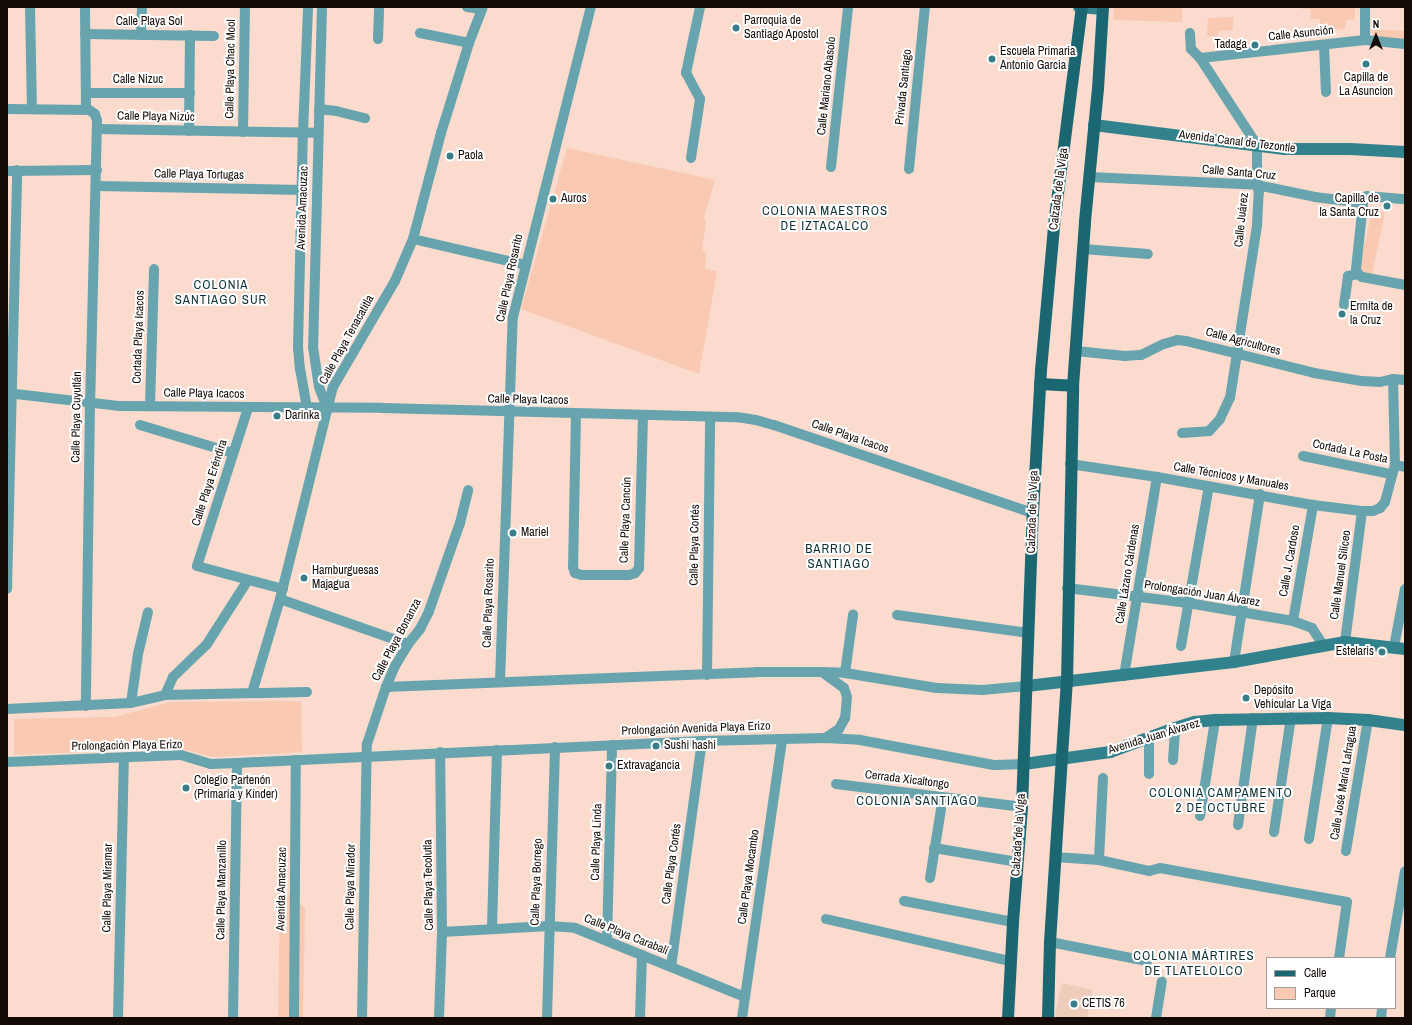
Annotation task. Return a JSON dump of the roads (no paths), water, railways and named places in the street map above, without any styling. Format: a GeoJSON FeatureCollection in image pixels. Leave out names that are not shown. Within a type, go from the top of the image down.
{"type":"FeatureCollection","features":[{"type":"Feature","properties":{"kind":"main road","name":"Calzada de la Viga"},"geometry":{"type":"LineString","coordinates":[[1008,1018],[1012,922],[1022,807],[1028,686],[1033,513],[1040,384],[1055,217],[1082,7]]}},
{"type":"Feature","properties":{"kind":"main road"},"geometry":{"type":"LineString","coordinates":[[1048,1018],[1050,942],[1067,682],[1067,588],[1073,386],[1103,8]]}},
{"type":"Feature","properties":{"kind":"main road"},"geometry":{"type":"LineString","coordinates":[[1040,384],[1073,386]]}},
{"type":"Feature","properties":{"kind":"street"},"geometry":{"type":"LineString","coordinates":[[30,7],[32,109]]}},
{"type":"Feature","properties":{"kind":"street"},"geometry":{"type":"LineString","coordinates":[[141,35],[142,7]]}},
{"type":"Feature","properties":{"kind":"street","name":"Calle Playa Chac Mool"},"geometry":{"type":"LineString","coordinates":[[243,132],[245,7]]}},
{"type":"Feature","properties":{"kind":"street","name":"Avenida Amacuzac"},"geometry":{"type":"LineString","coordinates":[[306,408],[298,348],[303,133],[308,7]]}},
{"type":"Feature","properties":{"kind":"street","name":"Avenida Amacuzac"},"geometry":{"type":"LineString","coordinates":[[322,7],[313,347],[319,387],[327,408]]}},
{"type":"Feature","properties":{"kind":"street"},"geometry":{"type":"LineString","coordinates":[[378,39],[379,7]]}},
{"type":"Feature","properties":{"kind":"street"},"geometry":{"type":"LineString","coordinates":[[467,7],[482,8]]}},
{"type":"Feature","properties":{"kind":"street","name":"Calle Playa Rosarito"},"geometry":{"type":"LineString","coordinates":[[500,682],[513,317],[591,7]]}},
{"type":"Feature","properties":{"kind":"street"},"geometry":{"type":"LineString","coordinates":[[691,158],[700,99],[686,73],[700,7]]}},
{"type":"Feature","properties":{"kind":"street","name":"Calle Mariano Abasolo"},"geometry":{"type":"LineString","coordinates":[[831,167],[848,7]]}},
{"type":"Feature","properties":{"kind":"street","name":"Privada Santiago"},"geometry":{"type":"LineString","coordinates":[[909,169],[925,7]]}},
{"type":"Feature","properties":{"kind":"street"},"geometry":{"type":"LineString","coordinates":[[1079,7],[1103,8]]}},
{"type":"Feature","properties":{"kind":"street"},"geometry":{"type":"LineString","coordinates":[[1365,7],[1365,40]]}},
{"type":"Feature","properties":{"kind":"street","name":"Calle Playa Tenacatitla"},"geometry":{"type":"LineString","coordinates":[[252,693],[283,589],[333,387],[395,281],[413,239],[441,133],[469,43],[482,8]]}},
{"type":"Feature","properties":{"kind":"street"},"geometry":{"type":"LineString","coordinates":[[85,9],[86,110]]}},
{"type":"Feature","properties":{"kind":"street"},"geometry":{"type":"LineString","coordinates":[[420,33],[469,43]]}},
{"type":"Feature","properties":{"kind":"street"},"geometry":{"type":"LineString","coordinates":[[1190,33],[1191,49],[1200,58],[1257,145]]}},
{"type":"Feature","properties":{"kind":"street","name":"Calle Playa Sol"},"geometry":{"type":"LineString","coordinates":[[85,34],[214,36]]}},
{"type":"Feature","properties":{"kind":"street"},"geometry":{"type":"LineString","coordinates":[[189,131],[190,35]]}},
{"type":"Feature","properties":{"kind":"street","name":"Calle Asunción"},"geometry":{"type":"LineString","coordinates":[[1200,58],[1365,40],[1405,44]]}},
{"type":"Feature","properties":{"kind":"street"},"geometry":{"type":"LineString","coordinates":[[1324,45],[1326,92]]}},
{"type":"Feature","properties":{"kind":"street","name":"Calle Nizuc"},"geometry":{"type":"LineString","coordinates":[[86,93],[190,94]]}},
{"type":"Feature","properties":{"kind":"street"},"geometry":{"type":"LineString","coordinates":[[7,109],[86,110],[95,114],[97,129]]}},
{"type":"Feature","properties":{"kind":"street"},"geometry":{"type":"LineString","coordinates":[[319,109],[336,111],[365,118]]}},
{"type":"Feature","properties":{"kind":"street","name":"Avenida Canal de Tezontle"},"geometry":{"type":"LineString","coordinates":[[1094,125],[1284,149],[1350,149],[1405,152]]}},
{"type":"Feature","properties":{"kind":"street","name":"Calle Playa Nizúc"},"geometry":{"type":"LineString","coordinates":[[97,129],[318,133]]}},
{"type":"Feature","properties":{"kind":"street","name":"Calle Playa Cuyutlán"},"geometry":{"type":"LineString","coordinates":[[86,706],[90,404],[97,129]]}},
{"type":"Feature","properties":{"kind":"street","name":"Calle Juárez"},"geometry":{"type":"LineString","coordinates":[[1182,433],[1209,431],[1220,420],[1230,398],[1256,224],[1259,192],[1257,185],[1257,145]]}},
{"type":"Feature","properties":{"kind":"street"},"geometry":{"type":"LineString","coordinates":[[7,589],[12,170],[97,170]]}},
{"type":"Feature","properties":{"kind":"street","name":"Calle Santa Cruz"},"geometry":{"type":"LineString","coordinates":[[1090,177],[1257,185],[1315,197],[1363,203],[1367,196],[1405,199]]}},
{"type":"Feature","properties":{"kind":"street","name":"Calle Playa Tortugas"},"geometry":{"type":"LineString","coordinates":[[96,186],[302,190]]}},
{"type":"Feature","properties":{"kind":"street"},"geometry":{"type":"LineString","coordinates":[[1363,203],[1356,269],[1358,274],[1362,277],[1405,285]]}},
{"type":"Feature","properties":{"kind":"street"},"geometry":{"type":"LineString","coordinates":[[413,239],[526,265]]}},
{"type":"Feature","properties":{"kind":"street"},"geometry":{"type":"LineString","coordinates":[[1083,249],[1148,254]]}},
{"type":"Feature","properties":{"kind":"street","name":"Cortada Playa Icacos"},"geometry":{"type":"LineString","coordinates":[[150,406],[154,269]]}},
{"type":"Feature","properties":{"kind":"street"},"geometry":{"type":"LineString","coordinates":[[1344,304],[1348,276],[1358,274]]}},
{"type":"Feature","properties":{"kind":"street","name":"Calle Agricultores"},"geometry":{"type":"LineString","coordinates":[[1076,352],[1141,356],[1164,344],[1182,340],[1314,373],[1362,381],[1380,382],[1393,378],[1405,380]]}},
{"type":"Feature","properties":{"kind":"street"},"geometry":{"type":"LineString","coordinates":[[1393,378],[1397,469]]}},
{"type":"Feature","properties":{"kind":"street","name":"Calle Playa Icacos"},"geometry":{"type":"LineString","coordinates":[[10,393],[90,404],[710,416],[756,420],[1033,513]]}},
{"type":"Feature","properties":{"kind":"street","name":"Calle Playa Eréndira"},"geometry":{"type":"LineString","coordinates":[[248,408],[197,566],[248,580]]}},
{"type":"Feature","properties":{"kind":"street","name":"Calle Playa Cancún"},"geometry":{"type":"LineString","coordinates":[[576,414],[573,568],[574,573],[581,575],[628,575],[635,573],[639,568],[643,415]]}},
{"type":"Feature","properties":{"kind":"street","name":"Calle Playa Cortés"},"geometry":{"type":"LineString","coordinates":[[707,675],[710,416]]}},
{"type":"Feature","properties":{"kind":"street"},"geometry":{"type":"LineString","coordinates":[[140,425],[233,453]]}},
{"type":"Feature","properties":{"kind":"street","name":"Cortada La Posta"},"geometry":{"type":"LineString","coordinates":[[1303,456],[1397,469]]}},
{"type":"Feature","properties":{"kind":"street","name":"Calle Técnicos y Manuales"},"geometry":{"type":"LineString","coordinates":[[1070,464],[1260,494],[1313,505],[1362,511],[1380,508],[1385,502],[1397,469]]}},
{"type":"Feature","properties":{"kind":"street","name":"Calle Lázaro Cárdenas"},"geometry":{"type":"LineString","coordinates":[[1124,676],[1157,477]]}},
{"type":"Feature","properties":{"kind":"street"},"geometry":{"type":"LineString","coordinates":[[1181,646],[1209,486]]}},
{"type":"Feature","properties":{"kind":"street","name":"Calle Playa Bonanza"},"geometry":{"type":"LineString","coordinates":[[367,757],[366,744],[386,687],[395,666],[408,644],[420,629],[429,611],[460,523],[468,490]]}},
{"type":"Feature","properties":{"kind":"street"},"geometry":{"type":"LineString","coordinates":[[1234,662],[1260,494]]}},
{"type":"Feature","properties":{"kind":"street","name":"Calle J. Cardoso"},"geometry":{"type":"LineString","coordinates":[[1293,621],[1313,505]]}},
{"type":"Feature","properties":{"kind":"street","name":"Calle Manuel Silíceo"},"geometry":{"type":"LineString","coordinates":[[1345,642],[1362,511]]}},
{"type":"Feature","properties":{"kind":"street"},"geometry":{"type":"LineString","coordinates":[[166,695],[173,677],[207,644],[248,580],[283,589]]}},
{"type":"Feature","properties":{"kind":"street","name":"Prolongación Juan Álvarez"},"geometry":{"type":"LineString","coordinates":[[1067,588],[1188,603],[1293,621],[1312,628],[1324,645]]}},
{"type":"Feature","properties":{"kind":"street"},"geometry":{"type":"LineString","coordinates":[[386,687],[822,672],[845,673],[937,688],[982,690],[1028,686],[1234,662],[1345,642],[1400,648],[1405,589]]}},
{"type":"Feature","properties":{"kind":"street"},"geometry":{"type":"LineString","coordinates":[[280,599],[408,644]]}},
{"type":"Feature","properties":{"kind":"street"},"geometry":{"type":"LineString","coordinates":[[131,702],[138,654],[148,612]]}},
{"type":"Feature","properties":{"kind":"street"},"geometry":{"type":"LineString","coordinates":[[845,673],[853,615]]}},
{"type":"Feature","properties":{"kind":"street"},"geometry":{"type":"LineString","coordinates":[[897,615],[1029,633]]}},
{"type":"Feature","properties":{"kind":"street"},"geometry":{"type":"LineString","coordinates":[[822,672],[844,688],[848,708],[846,718],[839,729],[824,738]]}},
{"type":"Feature","properties":{"kind":"street"},"geometry":{"type":"LineString","coordinates":[[7,709],[86,706],[131,702],[166,695],[306,692]]}},
{"type":"Feature","properties":{"kind":"street"},"geometry":{"type":"LineString","coordinates":[[1238,825],[1253,718]]}},
{"type":"Feature","properties":{"kind":"street","name":"Avenida Juan Álvarez"},"geometry":{"type":"LineString","coordinates":[[1024,764],[1110,752],[1194,722],[1253,718],[1328,718],[1368,720],[1405,725]]}},
{"type":"Feature","properties":{"kind":"street"},"geometry":{"type":"LineString","coordinates":[[1274,832],[1291,718]]}},
{"type":"Feature","properties":{"kind":"street"},"geometry":{"type":"LineString","coordinates":[[1309,839],[1328,718]]}},
{"type":"Feature","properties":{"kind":"street"},"geometry":{"type":"LineString","coordinates":[[1200,816],[1215,720]]}},
{"type":"Feature","properties":{"kind":"street","name":"Calle José María Lafragua"},"geometry":{"type":"LineString","coordinates":[[1346,851],[1368,720]]}},
{"type":"Feature","properties":{"kind":"street"},"geometry":{"type":"LineString","coordinates":[[1173,760],[1175,728]]}},
{"type":"Feature","properties":{"kind":"street","name":"Prolongación Avenida Playa Erizo"},"geometry":{"type":"LineString","coordinates":[[367,757],[554,747],[824,738],[860,740],[994,765],[1024,764]]}},
{"type":"Feature","properties":{"kind":"street"},"geometry":{"type":"LineString","coordinates":[[1149,738],[1149,774]]}},
{"type":"Feature","properties":{"kind":"street","name":"Calle Playa Mocambo"},"geometry":{"type":"LineString","coordinates":[[742,1018],[782,740]]}},
{"type":"Feature","properties":{"kind":"street","name":"Calle Playa Cortés"},"geometry":{"type":"LineString","coordinates":[[671,968],[702,741]]}},
{"type":"Feature","properties":{"kind":"street","name":"Calle Playa Linda"},"geometry":{"type":"LineString","coordinates":[[607,940],[612,745]]}},
{"type":"Feature","properties":{"kind":"street","name":"Calle Playa Borrego"},"geometry":{"type":"LineString","coordinates":[[547,1018],[554,747]]}},
{"type":"Feature","properties":{"kind":"street"},"geometry":{"type":"LineString","coordinates":[[492,928],[497,750]]}},
{"type":"Feature","properties":{"kind":"street","name":"Calle Playa Tecolutla"},"geometry":{"type":"LineString","coordinates":[[438,1018],[442,932],[440,752]]}},
{"type":"Feature","properties":{"kind":"street","name":"Prolongación Playa Erizo"},"geometry":{"type":"LineString","coordinates":[[7,762],[181,755],[211,764],[367,757]]}},
{"type":"Feature","properties":{"kind":"street","name":"Calle Playa Mirador"},"geometry":{"type":"LineString","coordinates":[[362,1018],[367,757]]}},
{"type":"Feature","properties":{"kind":"street","name":"Calle Playa Miramar"},"geometry":{"type":"LineString","coordinates":[[118,1018],[124,758]]}},
{"type":"Feature","properties":{"kind":"street","name":"Avenida Amacuzac"},"geometry":{"type":"LineString","coordinates":[[294,1018],[296,760]]}},
{"type":"Feature","properties":{"kind":"street","name":"Calle Playa Manzanillo"},"geometry":{"type":"LineString","coordinates":[[233,1018],[237,763]]}},
{"type":"Feature","properties":{"kind":"street"},"geometry":{"type":"LineString","coordinates":[[1099,860],[1103,778]]}},
{"type":"Feature","properties":{"kind":"street","name":"Cerrada Xicaltongo"},"geometry":{"type":"LineString","coordinates":[[836,784],[1022,807]]}},
{"type":"Feature","properties":{"kind":"street"},"geometry":{"type":"LineString","coordinates":[[930,878],[941,809]]}},
{"type":"Feature","properties":{"kind":"street"},"geometry":{"type":"LineString","coordinates":[[934,848],[1018,862]]}},
{"type":"Feature","properties":{"kind":"street"},"geometry":{"type":"LineString","coordinates":[[1055,856],[1099,860],[1149,871],[1160,868],[1347,902],[1339,957]]}},
{"type":"Feature","properties":{"kind":"street"},"geometry":{"type":"LineString","coordinates":[[1390,957],[1400,924],[1405,871]]}},
{"type":"Feature","properties":{"kind":"street"},"geometry":{"type":"LineString","coordinates":[[904,901],[1012,922]]}},
{"type":"Feature","properties":{"kind":"street"},"geometry":{"type":"LineString","coordinates":[[826,919],[1010,961]]}},
{"type":"Feature","properties":{"kind":"street","name":"Calle Playa Carabalí"},"geometry":{"type":"LineString","coordinates":[[442,932],[549,926],[575,928],[746,997]]}},
{"type":"Feature","properties":{"kind":"street"},"geometry":{"type":"LineString","coordinates":[[1050,942],[1147,961]]}},
{"type":"Feature","properties":{"kind":"street"},"geometry":{"type":"LineString","coordinates":[[640,1018],[642,955]]}},
{"type":"Feature","properties":{"kind":"street"},"geometry":{"type":"LineString","coordinates":[[1156,1018],[1162,981]]}},
{"type":"Feature","properties":{"kind":"place","name":"Parroquia de Santiago Apostol"},"geometry":{"type":"Point","coordinates":[736,28]}},
{"type":"Feature","properties":{"kind":"place","name":"Tadaga"},"geometry":{"type":"Point","coordinates":[1255,45]}},
{"type":"Feature","properties":{"kind":"place","name":"Escuela Primaria Antonio Garcia"},"geometry":{"type":"Point","coordinates":[992,59]}},
{"type":"Feature","properties":{"kind":"place","name":"Capilla de La Asuncion"},"geometry":{"type":"Point","coordinates":[1366,64]}},
{"type":"Feature","properties":{"kind":"place","name":"Paola"},"geometry":{"type":"Point","coordinates":[450,156]}},
{"type":"Feature","properties":{"kind":"place","name":"Auros"},"geometry":{"type":"Point","coordinates":[553,199]}},
{"type":"Feature","properties":{"kind":"place","name":"Capilla de la Santa Cruz"},"geometry":{"type":"Point","coordinates":[1387,206]}},
{"type":"Feature","properties":{"kind":"place","name":"Ermita de la Cruz"},"geometry":{"type":"Point","coordinates":[1342,314]}},
{"type":"Feature","properties":{"kind":"place","name":"Darinka"},"geometry":{"type":"Point","coordinates":[277,416]}},
{"type":"Feature","properties":{"kind":"place","name":"Mariel"},"geometry":{"type":"Point","coordinates":[513,533]}},
{"type":"Feature","properties":{"kind":"place","name":"Hamburguesas Majagua"},"geometry":{"type":"Point","coordinates":[304,578]}},
{"type":"Feature","properties":{"kind":"place","name":"Estelaris"},"geometry":{"type":"Point","coordinates":[1382,652]}},
{"type":"Feature","properties":{"kind":"place","name":"Depósito Vehicular La Viga"},"geometry":{"type":"Point","coordinates":[1246,698]}},
{"type":"Feature","properties":{"kind":"place","name":"Sushi hashi"},"geometry":{"type":"Point","coordinates":[656,746]}},
{"type":"Feature","properties":{"kind":"place","name":"Extravagancia"},"geometry":{"type":"Point","coordinates":[609,766]}},
{"type":"Feature","properties":{"kind":"place","name":"Colegio Partenón (Primaria y Kínder)"},"geometry":{"type":"Point","coordinates":[186,788]}},
{"type":"Feature","properties":{"kind":"place","name":"CETIS 76"},"geometry":{"type":"Point","coordinates":[1074,1004]}},
{"type":"Feature","properties":{"kind":"district","name":"COLONIA MAESTROS DE IZTACALCO"},"geometry":{"type":"Point","coordinates":[825,220]}},
{"type":"Feature","properties":{"kind":"district","name":"COLONIA SANTIAGO SUR"},"geometry":{"type":"Point","coordinates":[221,294]}},
{"type":"Feature","properties":{"kind":"district","name":"BARRIO DE SANTIAGO"},"geometry":{"type":"Point","coordinates":[839,558]}},
{"type":"Feature","properties":{"kind":"district","name":"COLONIA SANTIAGO"},"geometry":{"type":"Point","coordinates":[917,801]}},
{"type":"Feature","properties":{"kind":"district","name":"COLONIA CAMPAMENTO 2 DE OCTUBRE"},"geometry":{"type":"Point","coordinates":[1221,802]}},
{"type":"Feature","properties":{"kind":"district","name":"COLONIA MÁRTIRES DE TLATELOLCO"},"geometry":{"type":"Point","coordinates":[1194,964]}}]}
